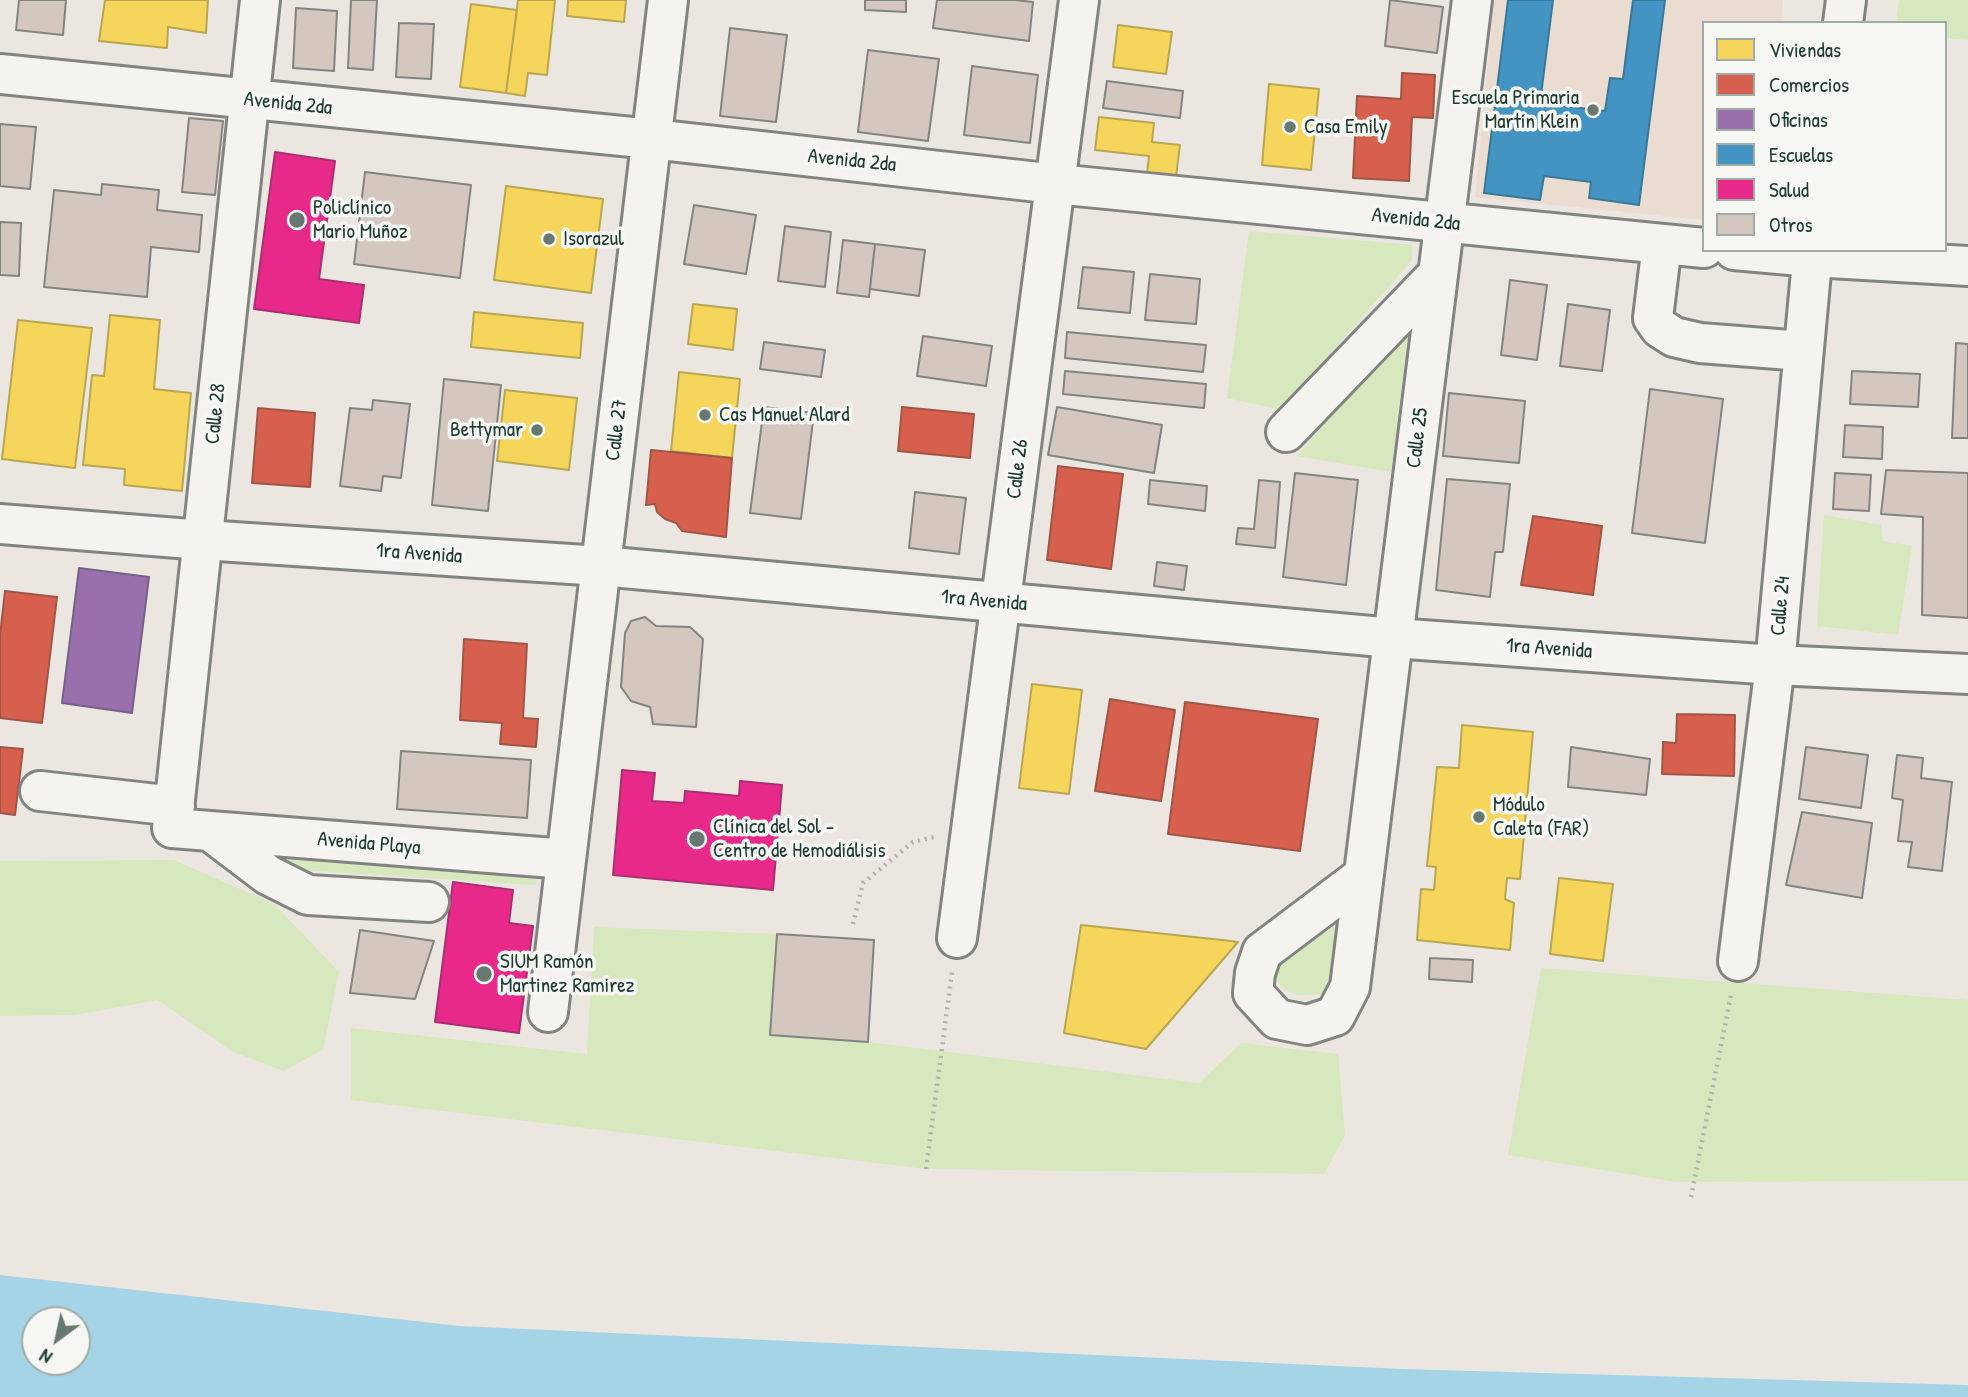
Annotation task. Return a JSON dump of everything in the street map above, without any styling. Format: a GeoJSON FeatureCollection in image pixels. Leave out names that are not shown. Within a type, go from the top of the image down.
{"type":"FeatureCollection","features":[{"type":"Feature","properties":{"kind":"street","name":"Calle 28"},"geometry":{"type":"LineString","coordinates":[[173,817],[260,0]]}},
{"type":"Feature","properties":{"kind":"street","name":"Calle 27"},"geometry":{"type":"LineString","coordinates":[[548,1012],[668,0]]}},
{"type":"Feature","properties":{"kind":"street","name":"Calle 26"},"geometry":{"type":"LineString","coordinates":[[957,938],[1080,0]]}},
{"type":"Feature","properties":{"kind":"street","name":"Calle 25"},"geometry":{"type":"LineString","coordinates":[[1363,876],[1472,0]]}},
{"type":"Feature","properties":{"kind":"street"},"geometry":{"type":"LineString","coordinates":[[1843,21],[1846,0]]}},
{"type":"Feature","properties":{"kind":"street","name":"Avenida 2da"},"geometry":{"type":"LineString","coordinates":[[0,74],[652,139],[1055,184],[1702,247]]}},
{"type":"Feature","properties":{"kind":"street"},"geometry":{"type":"LineString","coordinates":[[1661,244],[1653,318],[1660,328],[1674,337],[1700,343],[1803,351]]}},
{"type":"Feature","properties":{"kind":"street"},"geometry":{"type":"LineString","coordinates":[[1773,252],[1968,266]]}},
{"type":"Feature","properties":{"kind":"street","name":"Calle 24"},"geometry":{"type":"LineString","coordinates":[[1738,961],[1776,665],[1812,254]]}},
{"type":"Feature","properties":{"kind":"street"},"geometry":{"type":"LineString","coordinates":[[1286,432],[1438,274]]}},
{"type":"Feature","properties":{"kind":"street","name":"1ra Avenida"},"geometry":{"type":"LineString","coordinates":[[0,524],[601,566],[1394,638],[1776,665],[1968,674]]}},
{"type":"Feature","properties":{"kind":"street","name":"Avenida Playa"},"geometry":{"type":"LineString","coordinates":[[40,791],[173,817],[210,831],[566,859]]}},
{"type":"Feature","properties":{"kind":"street"},"geometry":{"type":"LineString","coordinates":[[210,831],[268,875],[308,895],[429,902]]}},
{"type":"Feature","properties":{"kind":"path"},"geometry":{"type":"LineString","coordinates":[[853,925],[863,883],[913,842],[971,828]]}},
{"type":"Feature","properties":{"kind":"path"},"geometry":{"type":"LineString","coordinates":[[926,1169],[957,938]]}},
{"type":"Feature","properties":{"kind":"path"},"geometry":{"type":"LineString","coordinates":[[1691,1197],[1738,961]]}},
{"type":"Feature","properties":{"kind":"shaded area","name":"Escuela Primaria Martin Klein"},"geometry":{"type":"Polygon","coordinates":[[[1494,0],[1783,0],[1781,21],[1702,21],[1702,220],[1475,197],[1494,0]]]}},
{"type":"Feature","properties":{"kind":"green space"},"geometry":{"type":"Polygon","coordinates":[[[1899,0],[1968,0],[1968,40],[1947,38],[1947,21],[1896,21],[1899,0]]]}},
{"type":"Feature","properties":{"kind":"green space"},"geometry":{"type":"Polygon","coordinates":[[[1249,231],[1412,245],[1412,260],[1281,410],[1227,398],[1249,231]]]}},
{"type":"Feature","properties":{"kind":"green space"},"geometry":{"type":"Polygon","coordinates":[[[1414,319],[1391,472],[1297,456],[1414,319]]]}},
{"type":"Feature","properties":{"kind":"green space"},"geometry":{"type":"Polygon","coordinates":[[[1824,515],[1881,525],[1883,541],[1912,546],[1898,635],[1817,626],[1824,515]]]}},
{"type":"Feature","properties":{"kind":"green space"},"geometry":{"type":"Polygon","coordinates":[[[269,852],[537,870],[536,885],[299,870],[269,852]]]}},
{"type":"Feature","properties":{"kind":"green space"},"geometry":{"type":"Polygon","coordinates":[[[174,860],[274,904],[339,972],[323,1050],[283,1071],[231,1051],[158,1000],[75,1015],[0,1016],[0,861],[174,860]]]}},
{"type":"Feature","properties":{"kind":"green space"},"geometry":{"type":"Polygon","coordinates":[[[1336,907],[1340,955],[1332,994],[1298,995],[1285,990],[1276,980],[1277,967],[1302,937],[1336,907]]]}},
{"type":"Feature","properties":{"kind":"green space"},"geometry":{"type":"Polygon","coordinates":[[[594,927],[777,934],[771,1035],[868,1042],[1199,1083],[1241,1043],[1338,1054],[1345,1135],[1324,1174],[926,1169],[351,1100],[351,1028],[587,1054],[594,927]]]}},
{"type":"Feature","properties":{"kind":"green space"},"geometry":{"type":"Polygon","coordinates":[[[1541,968],[1968,1000],[1968,1181],[1677,1182],[1508,1155],[1541,968]]]}},
{"type":"Feature","properties":{"kind":"water"},"geometry":{"type":"Polygon","coordinates":[[[0,1275],[460,1326],[1403,1369],[1968,1385],[1968,1397],[0,1397],[0,1275]]]}},
{"type":"Feature","properties":{"kind":"building: Viviendas"},"geometry":{"type":"Polygon","coordinates":[[[105,0],[208,0],[206,33],[168,27],[167,48],[99,41],[105,0]]]}},
{"type":"Feature","properties":{"kind":"building: Viviendas"},"geometry":{"type":"Polygon","coordinates":[[[518,0],[555,0],[547,75],[528,73],[525,96],[506,93],[518,0]]]}},
{"type":"Feature","properties":{"kind":"building: Viviendas"},"geometry":{"type":"Polygon","coordinates":[[[568,0],[626,0],[624,22],[567,16],[568,0]]]}},
{"type":"Feature","properties":{"kind":"building: Viviendas"},"geometry":{"type":"Polygon","coordinates":[[[471,4],[517,10],[506,93],[460,87],[471,4]]]}},
{"type":"Feature","properties":{"kind":"building: Viviendas"},"geometry":{"type":"Polygon","coordinates":[[[1118,25],[1172,32],[1166,74],[1113,67],[1118,25]]]}},
{"type":"Feature","properties":{"kind":"building: Viviendas","name":"Casa Emily"},"geometry":{"type":"Polygon","coordinates":[[[1269,84],[1319,89],[1311,170],[1262,165],[1269,84]]]}},
{"type":"Feature","properties":{"kind":"building: Viviendas"},"geometry":{"type":"Polygon","coordinates":[[[1099,117],[1154,123],[1152,142],[1180,145],[1176,177],[1147,174],[1149,156],[1095,150],[1099,117]]]}},
{"type":"Feature","properties":{"kind":"building: Viviendas","name":"Isorazul"},"geometry":{"type":"Polygon","coordinates":[[[506,186],[603,199],[591,293],[494,280],[506,186]]]}},
{"type":"Feature","properties":{"kind":"building: Viviendas"},"geometry":{"type":"Polygon","coordinates":[[[693,304],[737,309],[733,350],[688,344],[693,304]]]}},
{"type":"Feature","properties":{"kind":"building: Viviendas"},"geometry":{"type":"Polygon","coordinates":[[[474,312],[583,323],[580,358],[471,347],[474,312]]]}},
{"type":"Feature","properties":{"kind":"building: Viviendas"},"geometry":{"type":"Polygon","coordinates":[[[110,315],[160,320],[154,389],[191,393],[182,491],[124,485],[125,469],[83,465],[92,375],[104,376],[110,315]]]}},
{"type":"Feature","properties":{"kind":"building: Viviendas"},"geometry":{"type":"Polygon","coordinates":[[[18,320],[92,328],[75,468],[2,459],[18,320]]]}},
{"type":"Feature","properties":{"kind":"building: Viviendas","name":"Cas Manuel Alard"},"geometry":{"type":"Polygon","coordinates":[[[679,372],[740,379],[732,458],[671,451],[679,372]]]}},
{"type":"Feature","properties":{"kind":"building: Viviendas","name":"Bettymar"},"geometry":{"type":"Polygon","coordinates":[[[505,390],[577,398],[569,470],[497,461],[505,390]]]}},
{"type":"Feature","properties":{"kind":"building: Viviendas"},"geometry":{"type":"Polygon","coordinates":[[[1032,684],[1082,690],[1069,794],[1019,788],[1032,684]]]}},
{"type":"Feature","properties":{"kind":"building: Viviendas","name":"Módulo Caleta (FAR)"},"geometry":{"type":"Polygon","coordinates":[[[1462,725],[1533,732],[1520,879],[1507,878],[1505,899],[1514,903],[1510,950],[1417,940],[1421,889],[1434,890],[1436,867],[1427,866],[1437,767],[1459,768],[1462,725]]]}},
{"type":"Feature","properties":{"kind":"building: Viviendas"},"geometry":{"type":"Polygon","coordinates":[[[1559,878],[1613,884],[1603,961],[1550,954],[1559,878]]]}},
{"type":"Feature","properties":{"kind":"building: Viviendas"},"geometry":{"type":"Polygon","coordinates":[[[1081,925],[1238,942],[1146,1049],[1064,1033],[1081,925]]]}},
{"type":"Feature","properties":{"kind":"building: Comercios"},"geometry":{"type":"Polygon","coordinates":[[[1402,73],[1435,75],[1433,118],[1412,117],[1409,181],[1353,178],[1357,96],[1401,99],[1402,73]]]}},
{"type":"Feature","properties":{"kind":"building: Comercios"},"geometry":{"type":"Polygon","coordinates":[[[902,407],[974,414],[970,458],[898,451],[902,407]]]}},
{"type":"Feature","properties":{"kind":"building: Comercios"},"geometry":{"type":"Polygon","coordinates":[[[258,408],[315,413],[310,487],[252,483],[258,408]]]}},
{"type":"Feature","properties":{"kind":"building: Comercios"},"geometry":{"type":"Polygon","coordinates":[[[651,450],[732,458],[726,537],[682,531],[676,523],[657,512],[655,504],[646,505],[651,450]]]}},
{"type":"Feature","properties":{"kind":"building: Comercios"},"geometry":{"type":"Polygon","coordinates":[[[1058,466],[1123,474],[1111,569],[1047,560],[1058,466]]]}},
{"type":"Feature","properties":{"kind":"building: Comercios"},"geometry":{"type":"Polygon","coordinates":[[[1533,516],[1602,526],[1593,595],[1521,585],[1533,516]]]}},
{"type":"Feature","properties":{"kind":"building: Comercios"},"geometry":{"type":"Polygon","coordinates":[[[5,591],[57,597],[42,723],[0,718],[0,635],[5,591]]]}},
{"type":"Feature","properties":{"kind":"building: Comercios"},"geometry":{"type":"Polygon","coordinates":[[[464,639],[527,644],[523,718],[538,719],[536,747],[500,744],[502,723],[460,720],[464,639]]]}},
{"type":"Feature","properties":{"kind":"building: Comercios"},"geometry":{"type":"Polygon","coordinates":[[[1110,699],[1175,710],[1161,801],[1095,791],[1110,699]]]}},
{"type":"Feature","properties":{"kind":"building: Comercios"},"geometry":{"type":"Polygon","coordinates":[[[1185,702],[1318,719],[1300,851],[1168,834],[1185,702]]]}},
{"type":"Feature","properties":{"kind":"building: Comercios"},"geometry":{"type":"Polygon","coordinates":[[[1677,714],[1735,715],[1734,776],[1662,774],[1663,742],[1676,743],[1677,714]]]}},
{"type":"Feature","properties":{"kind":"building: Comercios"},"geometry":{"type":"Polygon","coordinates":[[[0,747],[23,749],[15,815],[0,813],[0,747]]]}},
{"type":"Feature","properties":{"kind":"building: Oficinas"},"geometry":{"type":"Polygon","coordinates":[[[79,568],[149,577],[132,713],[62,703],[79,568]]]}},
{"type":"Feature","properties":{"kind":"building: Escuelas"},"geometry":{"type":"Polygon","coordinates":[[[1508,0],[1553,0],[1540,103],[1605,111],[1610,78],[1623,79],[1633,0],[1665,0],[1639,205],[1589,198],[1591,182],[1544,176],[1540,200],[1484,193],[1508,0]]]}},
{"type":"Feature","properties":{"kind":"building: Salud","name":"Policlínico Mario Muñoz"},"geometry":{"type":"Polygon","coordinates":[[[275,152],[335,161],[319,279],[364,285],[359,323],[254,309],[275,152]]]}},
{"type":"Feature","properties":{"kind":"building: Salud","name":"Clínica del Sol - Centro de Hemodiálisis"},"geometry":{"type":"Polygon","coordinates":[[[622,770],[655,773],[652,801],[684,803],[685,791],[739,796],[740,781],[782,785],[773,890],[613,875],[622,770]]]}},
{"type":"Feature","properties":{"kind":"building: Salud","name":"SIUM Ramón Martinez Ramirez"},"geometry":{"type":"Polygon","coordinates":[[[453,882],[513,890],[509,923],[533,926],[519,1033],[435,1022],[453,882]]]}},
{"type":"Feature","properties":{"kind":"building: Otros"},"geometry":{"type":"Polygon","coordinates":[[[19,0],[66,0],[63,35],[16,30],[19,0]]]}},
{"type":"Feature","properties":{"kind":"building: Otros"},"geometry":{"type":"Polygon","coordinates":[[[351,0],[377,0],[373,70],[348,68],[351,0]]]}},
{"type":"Feature","properties":{"kind":"building: Otros"},"geometry":{"type":"Polygon","coordinates":[[[865,0],[906,0],[906,12],[865,10],[865,0]]]}},
{"type":"Feature","properties":{"kind":"building: Otros"},"geometry":{"type":"Polygon","coordinates":[[[937,0],[1033,2],[1029,41],[933,28],[937,0]]]}},
{"type":"Feature","properties":{"kind":"building: Otros"},"geometry":{"type":"Polygon","coordinates":[[[1390,0],[1443,7],[1437,53],[1385,46],[1390,0]]]}},
{"type":"Feature","properties":{"kind":"building: Otros"},"geometry":{"type":"Polygon","coordinates":[[[296,8],[337,11],[334,71],[293,68],[296,8]]]}},
{"type":"Feature","properties":{"kind":"building: Otros"},"geometry":{"type":"Polygon","coordinates":[[[399,23],[434,24],[431,79],[396,77],[399,23]]]}},
{"type":"Feature","properties":{"kind":"building: Otros"},"geometry":{"type":"Polygon","coordinates":[[[730,28],[787,35],[776,122],[720,116],[730,28]]]}},
{"type":"Feature","properties":{"kind":"building: Otros"},"geometry":{"type":"Polygon","coordinates":[[[868,50],[939,59],[928,141],[858,132],[868,50]]]}},
{"type":"Feature","properties":{"kind":"building: Otros"},"geometry":{"type":"Polygon","coordinates":[[[972,66],[1038,75],[1030,143],[964,135],[972,66]]]}},
{"type":"Feature","properties":{"kind":"building: Otros"},"geometry":{"type":"Polygon","coordinates":[[[1107,81],[1183,91],[1180,118],[1103,108],[1107,81]]]}},
{"type":"Feature","properties":{"kind":"building: Otros"},"geometry":{"type":"Polygon","coordinates":[[[189,118],[223,121],[215,195],[182,192],[189,118]]]}},
{"type":"Feature","properties":{"kind":"building: Otros"},"geometry":{"type":"Polygon","coordinates":[[[0,124],[36,127],[30,189],[0,186],[0,124]]]}},
{"type":"Feature","properties":{"kind":"building: Otros"},"geometry":{"type":"Polygon","coordinates":[[[365,172],[471,185],[460,278],[354,264],[365,172]]]}},
{"type":"Feature","properties":{"kind":"building: Otros"},"geometry":{"type":"Polygon","coordinates":[[[102,184],[159,190],[157,210],[202,215],[199,252],[151,247],[147,297],[44,287],[54,190],[101,195],[102,184]]]}},
{"type":"Feature","properties":{"kind":"building: Otros"},"geometry":{"type":"Polygon","coordinates":[[[694,205],[756,215],[746,274],[684,264],[694,205]]]}},
{"type":"Feature","properties":{"kind":"building: Otros"},"geometry":{"type":"Polygon","coordinates":[[[0,222],[21,223],[19,276],[0,275],[0,222]]]}},
{"type":"Feature","properties":{"kind":"building: Otros"},"geometry":{"type":"Polygon","coordinates":[[[785,226],[831,232],[825,287],[778,281],[785,226]]]}},
{"type":"Feature","properties":{"kind":"building: Otros"},"geometry":{"type":"Polygon","coordinates":[[[843,240],[875,244],[869,297],[837,293],[843,240]]]}},
{"type":"Feature","properties":{"kind":"building: Otros"},"geometry":{"type":"Polygon","coordinates":[[[875,244],[925,250],[919,296],[870,289],[875,244]]]}},
{"type":"Feature","properties":{"kind":"building: Otros"},"geometry":{"type":"Polygon","coordinates":[[[1083,267],[1134,272],[1130,313],[1078,308],[1083,267]]]}},
{"type":"Feature","properties":{"kind":"building: Otros"},"geometry":{"type":"Polygon","coordinates":[[[1150,274],[1200,279],[1196,324],[1145,320],[1150,274]]]}},
{"type":"Feature","properties":{"kind":"building: Otros"},"geometry":{"type":"Polygon","coordinates":[[[1510,280],[1547,285],[1537,360],[1501,355],[1510,280]]]}},
{"type":"Feature","properties":{"kind":"building: Otros"},"geometry":{"type":"Polygon","coordinates":[[[1568,304],[1610,310],[1602,371],[1560,366],[1568,304]]]}},
{"type":"Feature","properties":{"kind":"building: Otros"},"geometry":{"type":"Polygon","coordinates":[[[1067,332],[1206,345],[1203,372],[1065,358],[1067,332]]]}},
{"type":"Feature","properties":{"kind":"building: Otros"},"geometry":{"type":"Polygon","coordinates":[[[923,336],[992,346],[986,386],[917,376],[923,336]]]}},
{"type":"Feature","properties":{"kind":"building: Otros"},"geometry":{"type":"Polygon","coordinates":[[[764,342],[825,350],[821,377],[760,369],[764,342]]]}},
{"type":"Feature","properties":{"kind":"building: Otros"},"geometry":{"type":"Polygon","coordinates":[[[1956,343],[1968,344],[1968,438],[1952,438],[1956,343]]]}},
{"type":"Feature","properties":{"kind":"building: Otros"},"geometry":{"type":"Polygon","coordinates":[[[1065,371],[1206,384],[1204,408],[1063,394],[1065,371]]]}},
{"type":"Feature","properties":{"kind":"building: Otros"},"geometry":{"type":"Polygon","coordinates":[[[1852,371],[1920,374],[1918,407],[1850,404],[1852,371]]]}},
{"type":"Feature","properties":{"kind":"building: Otros"},"geometry":{"type":"Polygon","coordinates":[[[444,379],[501,385],[488,511],[432,505],[444,379]]]}},
{"type":"Feature","properties":{"kind":"building: Otros"},"geometry":{"type":"Polygon","coordinates":[[[1650,389],[1723,399],[1705,543],[1632,533],[1650,389]]]}},
{"type":"Feature","properties":{"kind":"building: Otros"},"geometry":{"type":"Polygon","coordinates":[[[1449,393],[1525,401],[1519,463],[1443,456],[1449,393]]]}},
{"type":"Feature","properties":{"kind":"building: Otros"},"geometry":{"type":"Polygon","coordinates":[[[373,400],[410,404],[401,478],[383,476],[381,491],[340,486],[350,408],[372,410],[373,400]]]}},
{"type":"Feature","properties":{"kind":"building: Otros"},"geometry":{"type":"Polygon","coordinates":[[[764,407],[814,413],[801,519],[750,513],[764,407]]]}},
{"type":"Feature","properties":{"kind":"building: Otros"},"geometry":{"type":"Polygon","coordinates":[[[1057,407],[1162,425],[1154,473],[1048,455],[1057,407]]]}},
{"type":"Feature","properties":{"kind":"building: Otros"},"geometry":{"type":"Polygon","coordinates":[[[1845,425],[1883,427],[1882,459],[1843,457],[1845,425]]]}},
{"type":"Feature","properties":{"kind":"building: Otros"},"geometry":{"type":"Polygon","coordinates":[[[1886,470],[1968,473],[1968,618],[1922,615],[1923,517],[1881,514],[1886,470]]]}},
{"type":"Feature","properties":{"kind":"building: Otros"},"geometry":{"type":"Polygon","coordinates":[[[1295,473],[1358,480],[1346,585],[1283,577],[1295,473]]]}},
{"type":"Feature","properties":{"kind":"building: Otros"},"geometry":{"type":"Polygon","coordinates":[[[1835,473],[1871,475],[1869,511],[1833,509],[1835,473]]]}},
{"type":"Feature","properties":{"kind":"building: Otros"},"geometry":{"type":"Polygon","coordinates":[[[1447,479],[1510,484],[1503,552],[1495,552],[1490,597],[1436,590],[1447,479]]]}},
{"type":"Feature","properties":{"kind":"building: Otros"},"geometry":{"type":"Polygon","coordinates":[[[1150,480],[1207,486],[1205,511],[1148,504],[1150,480]]]}},
{"type":"Feature","properties":{"kind":"building: Otros"},"geometry":{"type":"Polygon","coordinates":[[[1259,480],[1280,482],[1275,548],[1236,544],[1238,528],[1254,529],[1259,480]]]}},
{"type":"Feature","properties":{"kind":"building: Otros"},"geometry":{"type":"Polygon","coordinates":[[[915,492],[966,498],[959,554],[909,548],[915,492]]]}},
{"type":"Feature","properties":{"kind":"building: Otros"},"geometry":{"type":"Polygon","coordinates":[[[1157,562],[1187,566],[1184,590],[1154,586],[1157,562]]]}},
{"type":"Feature","properties":{"kind":"building: Otros"},"geometry":{"type":"Polygon","coordinates":[[[645,617],[656,626],[690,627],[703,639],[696,727],[653,724],[650,707],[631,701],[621,687],[625,633],[631,621],[645,617]]]}},
{"type":"Feature","properties":{"kind":"building: Otros"},"geometry":{"type":"Polygon","coordinates":[[[1571,747],[1650,759],[1646,795],[1568,787],[1571,747]]]}},
{"type":"Feature","properties":{"kind":"building: Otros"},"geometry":{"type":"Polygon","coordinates":[[[1806,747],[1868,755],[1861,808],[1799,799],[1806,747]]]}},
{"type":"Feature","properties":{"kind":"building: Otros"},"geometry":{"type":"Polygon","coordinates":[[[401,751],[531,760],[527,818],[397,809],[401,751]]]}},
{"type":"Feature","properties":{"kind":"building: Otros"},"geometry":{"type":"Polygon","coordinates":[[[1897,755],[1923,758],[1921,778],[1952,782],[1942,871],[1908,867],[1912,842],[1898,841],[1903,800],[1892,798],[1897,755]]]}},
{"type":"Feature","properties":{"kind":"building: Otros"},"geometry":{"type":"Polygon","coordinates":[[[1802,812],[1872,823],[1862,898],[1786,885],[1802,812]]]}},
{"type":"Feature","properties":{"kind":"building: Otros"},"geometry":{"type":"Polygon","coordinates":[[[360,930],[434,941],[415,999],[350,993],[360,930]]]}},
{"type":"Feature","properties":{"kind":"building: Otros"},"geometry":{"type":"Polygon","coordinates":[[[777,934],[874,940],[868,1042],[770,1035],[777,934]]]}},
{"type":"Feature","properties":{"kind":"building: Otros"},"geometry":{"type":"Polygon","coordinates":[[[1430,958],[1473,960],[1472,982],[1429,979],[1430,958]]]}},
{"type":"Feature","properties":{"kind":"place","name":"Escuela Primaria Martin Klein"},"geometry":{"type":"Point","coordinates":[1593,110]}},
{"type":"Feature","properties":{"kind":"place","name":"Casa Emily"},"geometry":{"type":"Point","coordinates":[1290,127]}},
{"type":"Feature","properties":{"kind":"place","name":"Policlínico Mario Muñoz"},"geometry":{"type":"Point","coordinates":[297,220]}},
{"type":"Feature","properties":{"kind":"place","name":"Isorazul"},"geometry":{"type":"Point","coordinates":[549,239]}},
{"type":"Feature","properties":{"kind":"place","name":"Cas Manuel Alard"},"geometry":{"type":"Point","coordinates":[705,415]}},
{"type":"Feature","properties":{"kind":"place","name":"Bettymar"},"geometry":{"type":"Point","coordinates":[537,430]}},
{"type":"Feature","properties":{"kind":"place","name":"Módulo Caleta (FAR)"},"geometry":{"type":"Point","coordinates":[1479,817]}},
{"type":"Feature","properties":{"kind":"place","name":"Clínica del Sol - Centro de Hemodiálisis"},"geometry":{"type":"Point","coordinates":[697,839]}},
{"type":"Feature","properties":{"kind":"place","name":"SIUM Ramón Martinez Ramirez"},"geometry":{"type":"Point","coordinates":[484,974]}}]}
